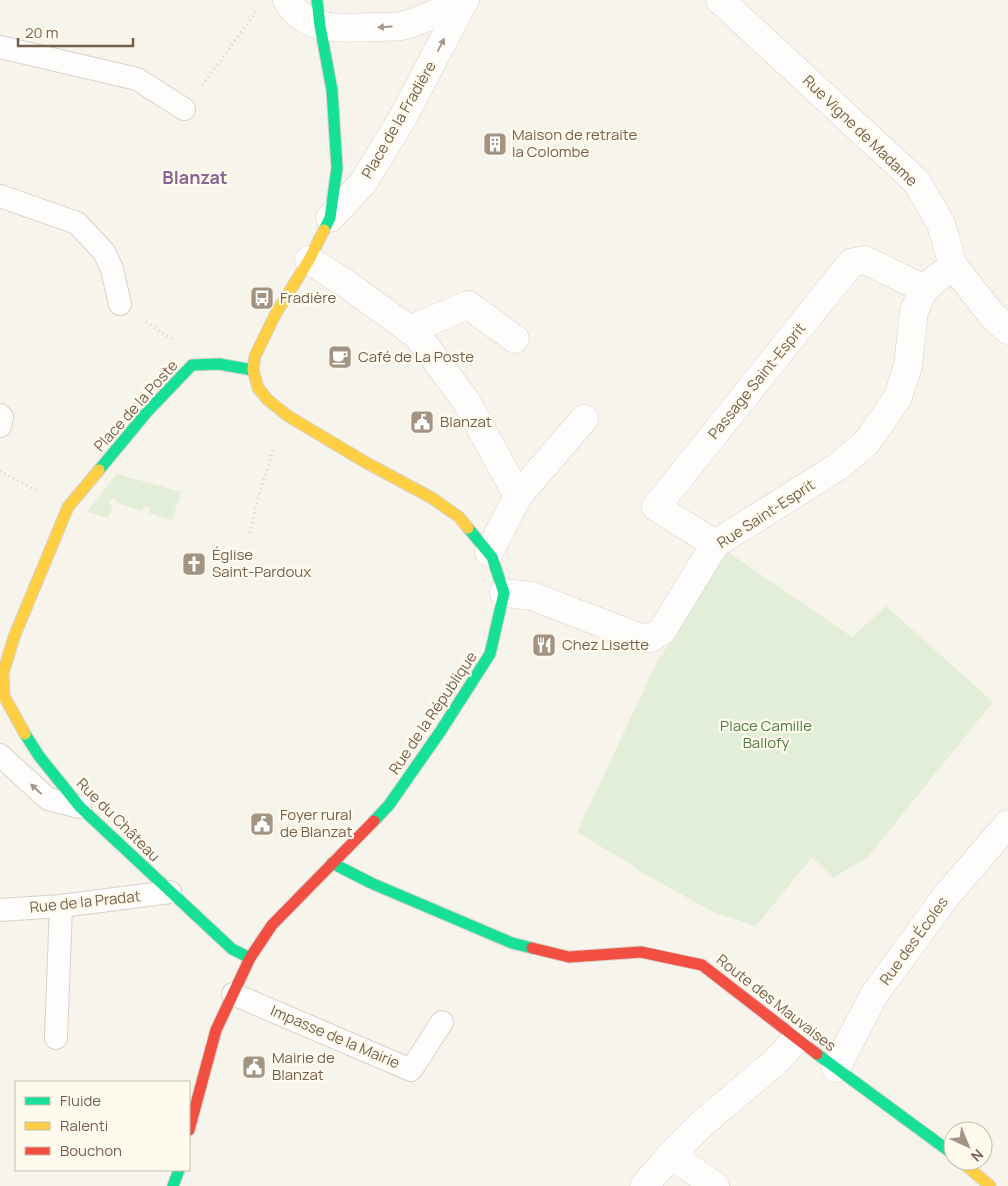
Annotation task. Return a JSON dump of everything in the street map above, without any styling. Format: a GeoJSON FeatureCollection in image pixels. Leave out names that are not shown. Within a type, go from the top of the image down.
{"type":"FeatureCollection","features":[{"type":"Feature","properties":{"kind":"street"},"geometry":{"type":"LineString","coordinates":[[287,0],[303,19],[319,13]]}},
{"type":"Feature","properties":{"kind":"street","name":"Rue Vigne de Madame"},"geometry":{"type":"LineString","coordinates":[[720,0],[917,182],[941,224],[953,265],[991,314],[1008,330]]}},
{"type":"Feature","properties":{"kind":"street","name":"Place de la Fradière"},"geometry":{"type":"LineString","coordinates":[[319,13],[343,28],[402,26],[465,1]]}},
{"type":"Feature","properties":{"kind":"street","name":"Place de la Fradière"},"geometry":{"type":"LineString","coordinates":[[330,218],[363,183],[402,119],[465,1]]}},
{"type":"Feature","properties":{"kind":"street","name":"Place de la Fradière"},"geometry":{"type":"LineString","coordinates":[[319,13],[332,90],[337,168],[330,218]]}},
{"type":"Feature","properties":{"kind":"street"},"geometry":{"type":"LineString","coordinates":[[330,218],[309,260],[276,313],[255,356],[252,370],[258,388],[268,400],[288,416],[364,462],[432,498],[458,518],[492,557],[504,593]]}},
{"type":"Feature","properties":{"kind":"street"},"geometry":{"type":"LineString","coordinates":[[309,260],[348,285],[417,335],[466,401],[518,496]]}},
{"type":"Feature","properties":{"kind":"street","name":"Passage Saint-Esprit"},"geometry":{"type":"LineString","coordinates":[[715,544],[656,507],[850,263],[865,260],[924,289]]}},
{"type":"Feature","properties":{"kind":"street","name":"Rue Saint-Esprit"},"geometry":{"type":"LineString","coordinates":[[504,593],[532,596],[638,637],[651,638],[662,630],[715,544],[839,466],[867,442],[898,397],[908,366],[914,311],[924,289],[953,265]]}},
{"type":"Feature","properties":{"kind":"street"},"geometry":{"type":"LineString","coordinates":[[409,330],[468,305],[515,339]]}},
{"type":"Feature","properties":{"kind":"street","name":"Place de la Poste"},"geometry":{"type":"LineString","coordinates":[[68,507],[147,412],[192,365],[219,364],[252,370]]}},
{"type":"Feature","properties":{"kind":"street"},"geometry":{"type":"LineString","coordinates":[[488,552],[518,496],[584,419]]}},
{"type":"Feature","properties":{"kind":"street","name":"Rue du Château"},"geometry":{"type":"LineString","coordinates":[[68,507],[14,637],[2,672],[4,696],[39,756],[80,807],[232,949],[250,958]]}},
{"type":"Feature","properties":{"kind":"street","name":"Rue de la République"},"geometry":{"type":"LineString","coordinates":[[190,1126],[216,1030],[250,958],[272,925],[389,805],[440,732],[490,654],[504,593]]}},
{"type":"Feature","properties":{"kind":"street","name":"Rue des Écoles"},"geometry":{"type":"LineString","coordinates":[[836,1068],[874,995],[947,895],[1008,824]]}},
{"type":"Feature","properties":{"kind":"street","name":"Route des Mauvaises"},"geometry":{"type":"LineString","coordinates":[[332,863],[371,883],[512,943],[569,957],[641,952],[702,965],[836,1068],[943,1147]]}},
{"type":"Feature","properties":{"kind":"street"},"geometry":{"type":"LineString","coordinates":[[644,1186],[671,1155],[704,1122],[774,1063],[798,1038]]}},
{"type":"Feature","properties":{"kind":"street"},"geometry":{"type":"LineString","coordinates":[[671,1155],[714,1186]]}},
{"type":"Feature","properties":{"kind":"street"},"geometry":{"type":"LineString","coordinates":[[173,1186],[179,1171]]}},
{"type":"Feature","properties":{"kind":"street"},"geometry":{"type":"LineString","coordinates":[[973,1171],[990,1186]]}},
{"type":"Feature","properties":{"kind":"lane"},"geometry":{"type":"LineString","coordinates":[[0,47],[137,79],[184,110]]}},
{"type":"Feature","properties":{"kind":"lane"},"geometry":{"type":"LineString","coordinates":[[0,196],[77,223],[104,252],[112,269],[120,304]]}},
{"type":"Feature","properties":{"kind":"lane"},"geometry":{"type":"LineString","coordinates":[[0,415],[2,417],[0,426]]}},
{"type":"Feature","properties":{"kind":"lane"},"geometry":{"type":"LineString","coordinates":[[0,755],[48,800],[80,807]]}},
{"type":"Feature","properties":{"kind":"lane","name":"Rue de la Pradat"},"geometry":{"type":"LineString","coordinates":[[0,910],[61,906],[170,892]]}},
{"type":"Feature","properties":{"kind":"lane"},"geometry":{"type":"LineString","coordinates":[[56,1038],[61,906]]}},
{"type":"Feature","properties":{"kind":"lane","name":"Impasse de la Mairie"},"geometry":{"type":"LineString","coordinates":[[233,994],[411,1070],[442,1022]]}},
{"type":"Feature","properties":{"kind":"path"},"geometry":{"type":"LineString","coordinates":[[184,110],[259,9]]}},
{"type":"Feature","properties":{"kind":"path"},"geometry":{"type":"LineString","coordinates":[[120,304],[173,340]]}},
{"type":"Feature","properties":{"kind":"path"},"geometry":{"type":"LineString","coordinates":[[250,533],[256,505],[278,434],[288,416]]}},
{"type":"Feature","properties":{"kind":"path"},"geometry":{"type":"LineString","coordinates":[[0,471],[30,487]]}},
{"type":"Feature","properties":{"kind":"green space"},"geometry":{"type":"Polygon","coordinates":[[[117,474],[181,492],[172,520],[149,513],[150,508],[145,506],[142,511],[117,503],[114,498],[109,501],[112,507],[108,518],[87,512],[117,474]]]}},
{"type":"Feature","properties":{"kind":"green space","name":"Place Camille Ballofy"},"geometry":{"type":"Polygon","coordinates":[[[728,552],[852,637],[886,606],[993,702],[868,857],[833,878],[812,857],[756,926],[713,912],[639,871],[577,832],[657,662],[728,552]]]}},
{"type":"Feature","properties":{"kind":"traffic: fast"},"geometry":{"type":"LineString","coordinates":[[317,0],[332,90],[337,168],[330,218],[324,230]]}},
{"type":"Feature","properties":{"kind":"traffic: fast"},"geometry":{"type":"LineString","coordinates":[[99,470],[147,412],[192,365],[219,364],[253,370]]}},
{"type":"Feature","properties":{"kind":"traffic: fast"},"geometry":{"type":"LineString","coordinates":[[374,821],[389,805],[440,732],[490,654],[504,593],[492,557],[468,528]]}},
{"type":"Feature","properties":{"kind":"traffic: fast"},"geometry":{"type":"LineString","coordinates":[[25,734],[39,756],[80,807],[232,949],[250,958]]}},
{"type":"Feature","properties":{"kind":"traffic: fast"},"geometry":{"type":"LineString","coordinates":[[332,863],[371,883],[512,943],[532,948]]}},
{"type":"Feature","properties":{"kind":"traffic: fast"},"geometry":{"type":"LineString","coordinates":[[817,1054],[943,1147]]}},
{"type":"Feature","properties":{"kind":"traffic: fast"},"geometry":{"type":"LineString","coordinates":[[173,1186],[179,1171]]}},
{"type":"Feature","properties":{"kind":"traffic: slow"},"geometry":{"type":"LineString","coordinates":[[324,230],[309,260],[276,313],[255,356],[253,370],[258,388],[268,400],[288,416],[365,462],[432,498],[459,517],[468,528]]}},
{"type":"Feature","properties":{"kind":"traffic: slow"},"geometry":{"type":"LineString","coordinates":[[25,734],[4,696],[3,673],[14,637],[68,507],[99,470]]}},
{"type":"Feature","properties":{"kind":"traffic: slow"},"geometry":{"type":"LineString","coordinates":[[973,1171],[990,1186]]}},
{"type":"Feature","properties":{"kind":"traffic: jam"},"geometry":{"type":"LineString","coordinates":[[190,1126],[216,1030],[250,958],[272,925],[374,821]]}},
{"type":"Feature","properties":{"kind":"traffic: jam"},"geometry":{"type":"LineString","coordinates":[[532,948],[569,957],[641,952],[702,965],[817,1054]]}},
{"type":"Feature","properties":{"kind":"place","name":"Maison de retraite la Colombe"},"geometry":{"type":"Point","coordinates":[495,144]}},
{"type":"Feature","properties":{"kind":"place","name":"Fradière"},"geometry":{"type":"Point","coordinates":[262,298]}},
{"type":"Feature","properties":{"kind":"place","name":"Café de La Poste"},"geometry":{"type":"Point","coordinates":[340,357]}},
{"type":"Feature","properties":{"kind":"place","name":"Blanzat"},"geometry":{"type":"Point","coordinates":[422,422]}},
{"type":"Feature","properties":{"kind":"place","name":"Église Saint-Pardoux"},"geometry":{"type":"Point","coordinates":[194,564]}},
{"type":"Feature","properties":{"kind":"place","name":"Chez Lisette"},"geometry":{"type":"Point","coordinates":[544,645]}},
{"type":"Feature","properties":{"kind":"place","name":"Foyer rural de Blanzat"},"geometry":{"type":"Point","coordinates":[262,824]}},
{"type":"Feature","properties":{"kind":"place","name":"Mairie de Blanzat"},"geometry":{"type":"Point","coordinates":[254,1067]}},
{"type":"Feature","properties":{"kind":"district","name":"Blanzat"},"geometry":{"type":"Point","coordinates":[195,178]}}]}
